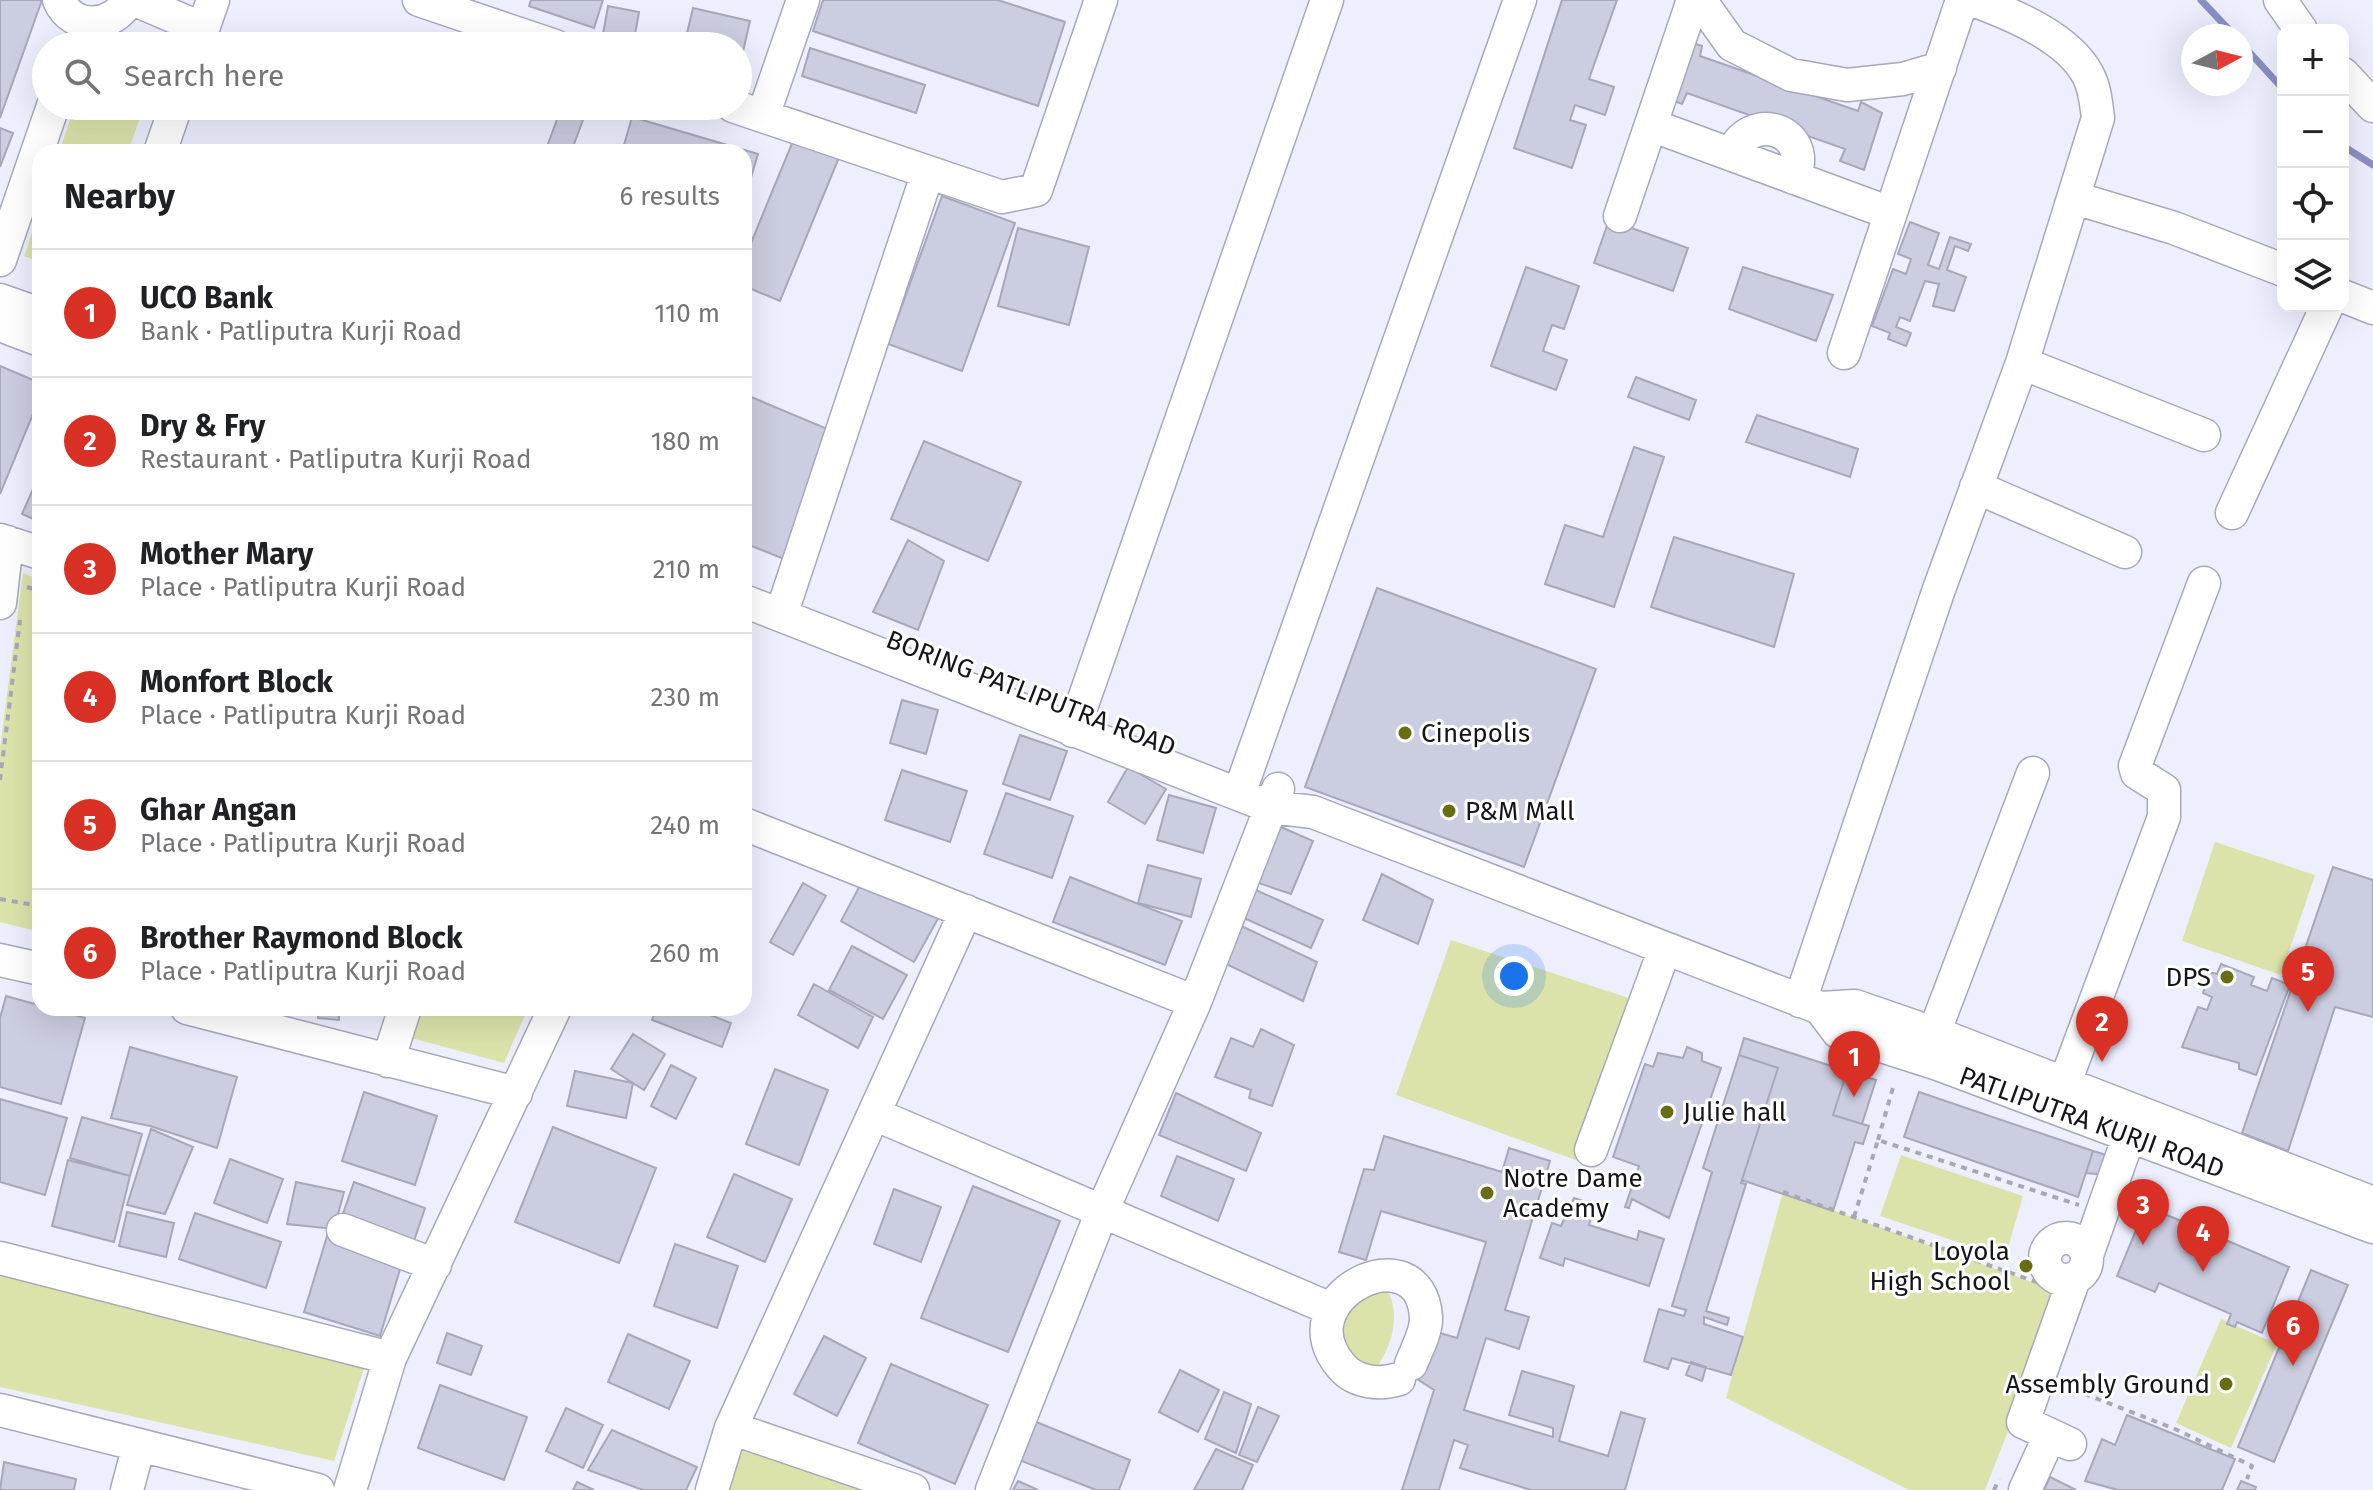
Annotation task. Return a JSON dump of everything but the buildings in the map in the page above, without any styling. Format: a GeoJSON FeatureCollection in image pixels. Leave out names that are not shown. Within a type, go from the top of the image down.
{"type":"FeatureCollection","features":[{"type":"Feature","properties":{"kind":"street"},"geometry":{"type":"LineString","coordinates":[[72,23],[105,22],[116,17],[132,0],[204,25]]}},
{"type":"Feature","properties":{"kind":"street"},"geometry":{"type":"LineString","coordinates":[[419,0],[498,13],[531,32]]}},
{"type":"Feature","properties":{"kind":"street"},"geometry":{"type":"LineString","coordinates":[[752,103],[803,0]]}},
{"type":"Feature","properties":{"kind":"street"},"geometry":{"type":"LineString","coordinates":[[752,112],[1002,197],[1036,190],[1101,0]]}},
{"type":"Feature","properties":{"kind":"street"},"geometry":{"type":"LineString","coordinates":[[1076,722],[1327,0]]}},
{"type":"Feature","properties":{"kind":"street"},"geometry":{"type":"LineString","coordinates":[[1242,784],[1520,0]]}},
{"type":"Feature","properties":{"kind":"street"},"geometry":{"type":"LineString","coordinates":[[1620,216],[1693,0]]}},
{"type":"Feature","properties":{"kind":"street"},"geometry":{"type":"LineString","coordinates":[[1700,0],[1732,45],[1791,75],[1847,85],[1903,79],[1940,68]]}},
{"type":"Feature","properties":{"kind":"street"},"geometry":{"type":"LineString","coordinates":[[1844,353],[1962,0]]}},
{"type":"Feature","properties":{"kind":"street"},"geometry":{"type":"LineString","coordinates":[[1810,1004],[1938,592],[2022,363],[2098,118],[2089,76],[2077,59],[2042,33],[1973,0]]}},
{"type":"Feature","properties":{"kind":"street"},"geometry":{"type":"LineString","coordinates":[[2280,0],[2297,24]]}},
{"type":"Feature","properties":{"kind":"street"},"geometry":{"type":"LineString","coordinates":[[2349,80],[2373,106]]}},
{"type":"Feature","properties":{"kind":"street"},"geometry":{"type":"LineString","coordinates":[[40,144],[48,120]]}},
{"type":"Feature","properties":{"kind":"street"},"geometry":{"type":"LineString","coordinates":[[163,144],[171,120]]}},
{"type":"Feature","properties":{"kind":"street"},"geometry":{"type":"LineString","coordinates":[[1651,125],[1890,213]]}},
{"type":"Feature","properties":{"kind":"street"},"geometry":{"type":"LineString","coordinates":[[0,260],[32,167]]}},
{"type":"Feature","properties":{"kind":"street"},"geometry":{"type":"LineString","coordinates":[[784,608],[928,172]]}},
{"type":"Feature","properties":{"kind":"street"},"geometry":{"type":"LineString","coordinates":[[2075,198],[2174,228],[2277,268]]}},
{"type":"Feature","properties":{"kind":"street"},"geometry":{"type":"LineString","coordinates":[[2349,298],[2373,308]]}},
{"type":"Feature","properties":{"kind":"street"},"geometry":{"type":"LineString","coordinates":[[0,300],[32,311]]}},
{"type":"Feature","properties":{"kind":"street"},"geometry":{"type":"LineString","coordinates":[[2232,513],[2324,312]]}},
{"type":"Feature","properties":{"kind":"street"},"geometry":{"type":"LineString","coordinates":[[0,325],[32,337]]}},
{"type":"Feature","properties":{"kind":"street"},"geometry":{"type":"LineString","coordinates":[[2022,363],[2204,435]]}},
{"type":"Feature","properties":{"kind":"street"},"geometry":{"type":"LineString","coordinates":[[1976,487],[2125,552]]}},
{"type":"Feature","properties":{"kind":"street"},"geometry":{"type":"LineString","coordinates":[[15,607],[4,541],[32,550]]}},
{"type":"Feature","properties":{"kind":"street"},"geometry":{"type":"LineString","coordinates":[[2060,1096],[2164,817],[2164,790],[2137,773],[2135,766],[2204,583]]}},
{"type":"Feature","properties":{"kind":"street"},"geometry":{"type":"LineString","coordinates":[[752,588],[784,608],[1664,951],[1810,1004],[1855,1006],[2060,1096],[2174,1139]]}},
{"type":"Feature","properties":{"kind":"street"},"geometry":{"type":"LineString","coordinates":[[752,602],[784,608]]}},
{"type":"Feature","properties":{"kind":"street"},"geometry":{"type":"LineString","coordinates":[[1939,1045],[2033,773]]}},
{"type":"Feature","properties":{"kind":"street"},"geometry":{"type":"LineString","coordinates":[[992,1490],[1103,1209],[1195,1002],[1275,797]]}},
{"type":"Feature","properties":{"kind":"street"},"geometry":{"type":"LineString","coordinates":[[752,827],[1195,1002]]}},
{"type":"Feature","properties":{"kind":"street"},"geometry":{"type":"LineString","coordinates":[[712,1490],[731,1428],[966,911]]}},
{"type":"Feature","properties":{"kind":"street"},"geometry":{"type":"LineString","coordinates":[[1591,1150],[1664,951]]}},
{"type":"Feature","properties":{"kind":"street"},"geometry":{"type":"LineString","coordinates":[[0,960],[32,967]]}},
{"type":"Feature","properties":{"kind":"street"},"geometry":{"type":"LineString","coordinates":[[217,1016],[516,1093]]}},
{"type":"Feature","properties":{"kind":"street"},"geometry":{"type":"LineString","coordinates":[[388,1061],[402,1016]]}},
{"type":"Feature","properties":{"kind":"street"},"geometry":{"type":"LineString","coordinates":[[350,1490],[390,1358],[551,1016]]}},
{"type":"Feature","properties":{"kind":"street","name":"PATLIPUTRA KURJI ROAD"},"geometry":{"type":"LineString","coordinates":[[2060,1096],[2129,1136],[2174,1139],[2291,1183],[2373,1227]]}},
{"type":"Feature","properties":{"kind":"street"},"geometry":{"type":"LineString","coordinates":[[874,1114],[1103,1209],[1331,1309]]}},
{"type":"Feature","properties":{"kind":"street"},"geometry":{"type":"LineString","coordinates":[[2025,1490],[2060,1439],[2023,1422],[2129,1136]]}},
{"type":"Feature","properties":{"kind":"street"},"geometry":{"type":"LineString","coordinates":[[2291,1183],[2373,1203]]}},
{"type":"Feature","properties":{"kind":"street"},"geometry":{"type":"LineString","coordinates":[[343,1230],[435,1265]]}},
{"type":"Feature","properties":{"kind":"street"},"geometry":{"type":"LineString","coordinates":[[0,1258],[390,1358]]}},
{"type":"Feature","properties":{"kind":"street"},"geometry":{"type":"LineString","coordinates":[[1367,1276],[1395,1277],[1412,1285],[1422,1300],[1426,1320],[1405,1372],[1386,1383],[1357,1378],[1342,1368],[1328,1335],[1331,1309],[1340,1295],[1367,1276]]}},
{"type":"Feature","properties":{"kind":"street"},"geometry":{"type":"LineString","coordinates":[[0,1410],[318,1490]]}},
{"type":"Feature","properties":{"kind":"street"},"geometry":{"type":"LineString","coordinates":[[731,1428],[913,1490]]}},
{"type":"Feature","properties":{"kind":"street"},"geometry":{"type":"LineString","coordinates":[[127,1490],[139,1445]]}},
{"type":"Feature","properties":{"kind":"path"},"geometry":{"type":"LineString","coordinates":[[0,780],[15,607],[25,586],[32,588]]}},
{"type":"Feature","properties":{"kind":"path"},"geometry":{"type":"LineString","coordinates":[[0,899],[32,905]]}},
{"type":"Feature","properties":{"kind":"path"},"geometry":{"type":"LineString","coordinates":[[1854,1217],[1894,1084]]}},
{"type":"Feature","properties":{"kind":"path"},"geometry":{"type":"LineString","coordinates":[[1878,1140],[2100,1212]]}},
{"type":"Feature","properties":{"kind":"path"},"geometry":{"type":"LineString","coordinates":[[1783,1192],[1854,1217],[2077,1276]]}},
{"type":"Feature","properties":{"kind":"path"},"geometry":{"type":"LineString","coordinates":[[2039,1376],[2175,1429],[2252,1466],[2247,1479]]}},
{"type":"Feature","properties":{"kind":"green space"},"geometry":{"type":"Polygon","coordinates":[[[101,27],[116,32],[99,32],[101,27]]]}},
{"type":"Feature","properties":{"kind":"green space"},"geometry":{"type":"Polygon","coordinates":[[[70,120],[139,120],[131,144],[62,144],[70,120]]]}},
{"type":"Feature","properties":{"kind":"green space"},"geometry":{"type":"Polygon","coordinates":[[[32,232],[32,259],[24,256],[32,232]]]}},
{"type":"Feature","properties":{"kind":"green space"},"geometry":{"type":"Polygon","coordinates":[[[23,573],[32,577],[32,930],[0,922],[0,748],[23,573]]]}},
{"type":"Feature","properties":{"kind":"green space"},"geometry":{"type":"Polygon","coordinates":[[[2215,842],[2315,875],[2281,975],[2182,941],[2215,842]]]}},
{"type":"Feature","properties":{"kind":"green space"},"geometry":{"type":"Polygon","coordinates":[[[1451,940],[1638,1001],[1581,1162],[1396,1095],[1451,940]]]}},
{"type":"Feature","properties":{"kind":"green space"},"geometry":{"type":"Polygon","coordinates":[[[418,1016],[525,1016],[504,1063],[411,1038],[418,1016]]]}},
{"type":"Feature","properties":{"kind":"green space"},"geometry":{"type":"Polygon","coordinates":[[[1901,1155],[2023,1196],[2005,1258],[1880,1216],[1901,1155]]]}},
{"type":"Feature","properties":{"kind":"green space"},"geometry":{"type":"Polygon","coordinates":[[[1783,1192],[2062,1293],[1985,1490],[1909,1490],[1726,1398],[1783,1192]]]}},
{"type":"Feature","properties":{"kind":"green space"},"geometry":{"type":"Polygon","coordinates":[[[0,1267],[366,1362],[334,1461],[0,1387],[0,1267]]]}},
{"type":"Feature","properties":{"kind":"green space"},"geometry":{"type":"Polygon","coordinates":[[[1387,1290],[1394,1310],[1394,1321],[1390,1342],[1380,1362],[1374,1371],[1343,1363],[1343,1299],[1387,1290]]]}},
{"type":"Feature","properties":{"kind":"green space","name":"Assembly Ground"},"geometry":{"type":"Polygon","coordinates":[[[2221,1319],[2277,1344],[2231,1448],[2176,1423],[2221,1319]]]}},
{"type":"Feature","properties":{"kind":"green space"},"geometry":{"type":"Polygon","coordinates":[[[736,1448],[872,1490],[722,1490],[736,1448]]]}},
{"type":"Feature","properties":{"kind":"waterway"},"geometry":{"type":"LineString","coordinates":[[2201,0],[2224,24]]}},
{"type":"Feature","properties":{"kind":"waterway"},"geometry":{"type":"LineString","coordinates":[[2253,56],[2277,82]]}},
{"type":"Feature","properties":{"kind":"waterway"},"geometry":{"type":"LineString","coordinates":[[2349,150],[2373,165]]}},
{"type":"Feature","properties":{"kind":"place","name":"Cinepolis"},"geometry":{"type":"Point","coordinates":[1405,733]}},
{"type":"Feature","properties":{"kind":"place","name":"P&M Mall"},"geometry":{"type":"Point","coordinates":[1449,811]}},
{"type":"Feature","properties":{"kind":"place","name":"DPS"},"geometry":{"type":"Point","coordinates":[2227,977]}},
{"type":"Feature","properties":{"kind":"place","name":"Ghar Angan"},"geometry":{"type":"Point","coordinates":[2308,1012]}},
{"type":"Feature","properties":{"kind":"place","name":"Dry & Fry"},"geometry":{"type":"Point","coordinates":[2102,1062]}},
{"type":"Feature","properties":{"kind":"place","name":"UCO Bank"},"geometry":{"type":"Point","coordinates":[1854,1097]}},
{"type":"Feature","properties":{"kind":"place","name":"Julie hall"},"geometry":{"type":"Point","coordinates":[1667,1112]}},
{"type":"Feature","properties":{"kind":"place","name":"Notre Dame Academy"},"geometry":{"type":"Point","coordinates":[1487,1193]}},
{"type":"Feature","properties":{"kind":"place","name":"Mother Mary"},"geometry":{"type":"Point","coordinates":[2143,1245]}},
{"type":"Feature","properties":{"kind":"place","name":"Loyola High School"},"geometry":{"type":"Point","coordinates":[2026,1266]}},
{"type":"Feature","properties":{"kind":"place","name":"Monfort Block"},"geometry":{"type":"Point","coordinates":[2203,1272]}},
{"type":"Feature","properties":{"kind":"place","name":"Brother Raymond Block"},"geometry":{"type":"Point","coordinates":[2293,1366]}},
{"type":"Feature","properties":{"kind":"place","name":"Assembly Ground"},"geometry":{"type":"Point","coordinates":[2226,1384]}}]}
